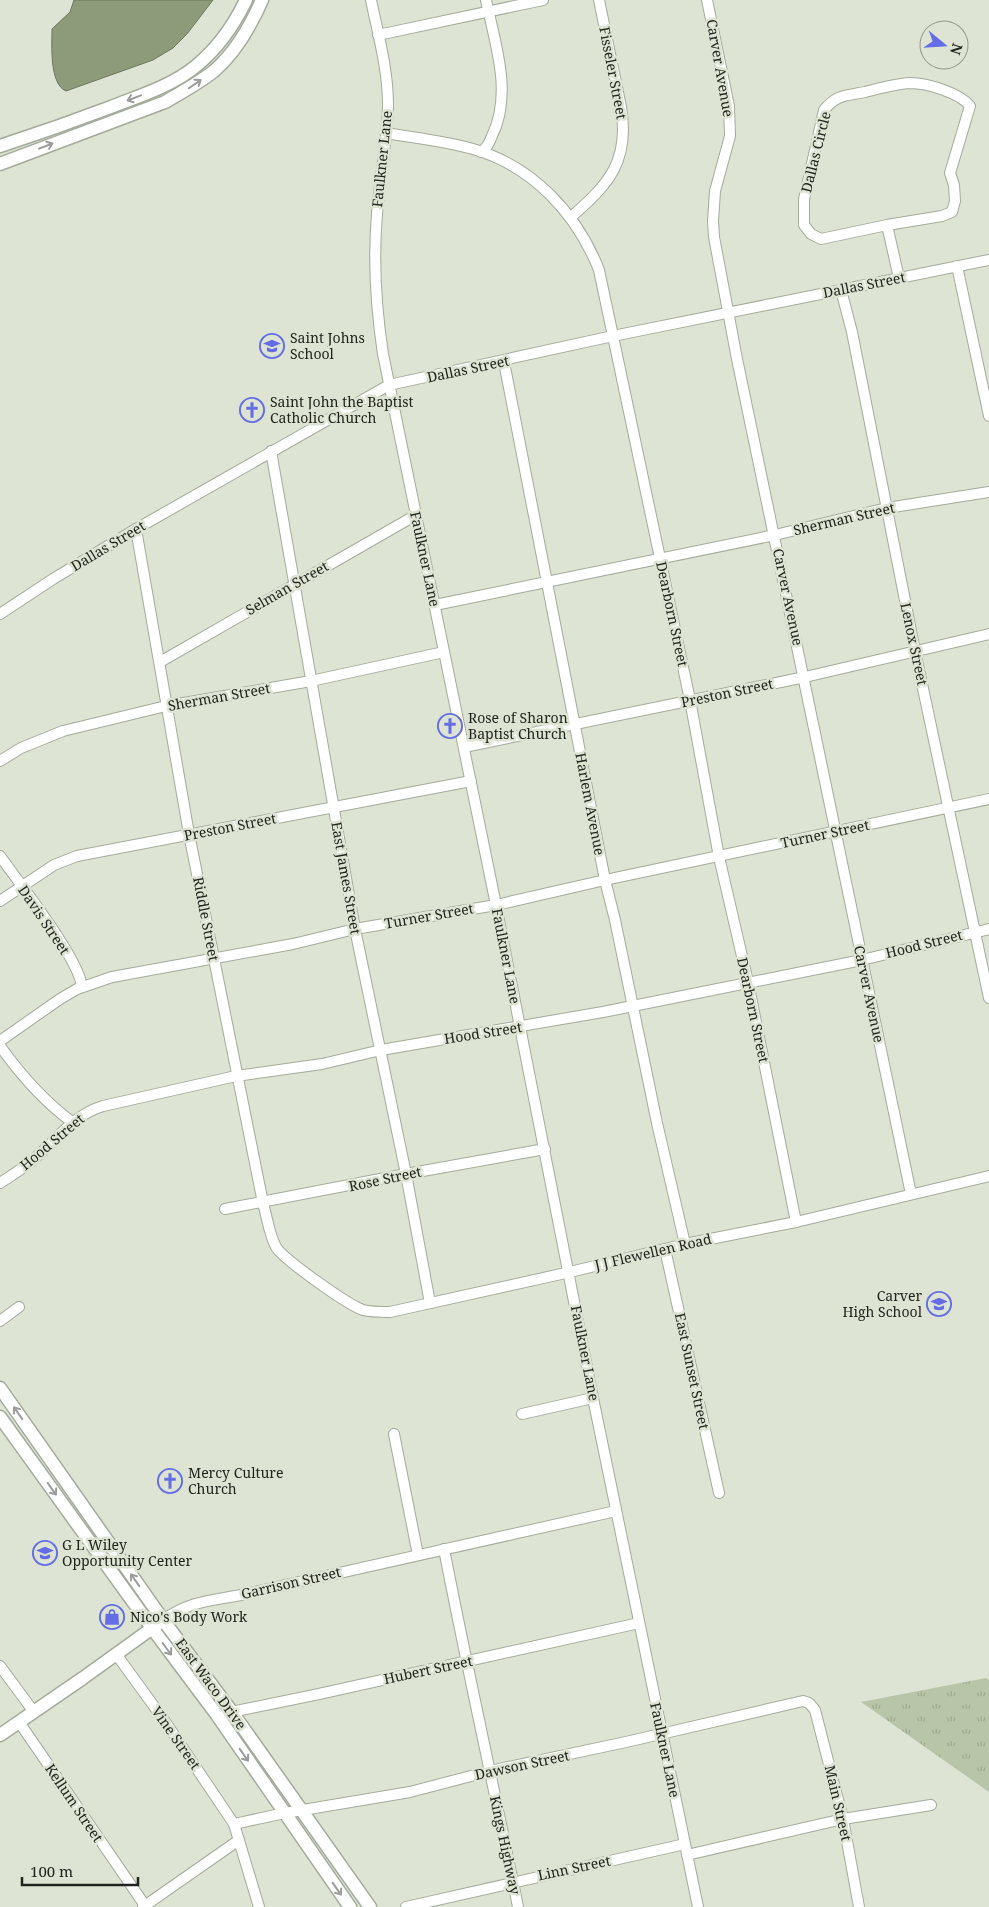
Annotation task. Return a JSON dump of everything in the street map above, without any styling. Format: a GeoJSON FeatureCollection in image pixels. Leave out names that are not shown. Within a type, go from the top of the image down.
{"type":"FeatureCollection","features":[{"type":"Feature","properties":{"kind":"main road"},"geometry":{"type":"LineString","coordinates":[[0,146],[45,132],[146,94],[180,76],[195,67],[217,46],[235,23],[246,0]]}},
{"type":"Feature","properties":{"kind":"main road"},"geometry":{"type":"LineString","coordinates":[[0,164],[165,102],[190,88],[215,70],[236,46],[254,19],[262,0]]}},
{"type":"Feature","properties":{"kind":"main road","name":"East Waco Drive"},"geometry":{"type":"LineString","coordinates":[[0,1388],[163,1620],[232,1712],[370,1907]]}},
{"type":"Feature","properties":{"kind":"main road","name":"East Waco Drive"},"geometry":{"type":"LineString","coordinates":[[0,1417],[217,1715],[350,1907]]}},
{"type":"Feature","properties":{"kind":"main road","name":"Garrison Street"},"geometry":{"type":"LineString","coordinates":[[0,1735],[163,1620]]}},
{"type":"Feature","properties":{"kind":"street","name":"Faulkner Lane"},"geometry":{"type":"LineString","coordinates":[[371,0],[386,79],[386,133],[377,214],[375,258],[379,324],[519,1028],[570,1272],[593,1398],[698,1907]]}},
{"type":"Feature","properties":{"kind":"street"},"geometry":{"type":"LineString","coordinates":[[481,152],[486,149],[494,132],[502,99],[500,67],[486,0]]}},
{"type":"Feature","properties":{"kind":"street"},"geometry":{"type":"LineString","coordinates":[[378,34],[543,0]]}},
{"type":"Feature","properties":{"kind":"street","name":"Fisseler Street"},"geometry":{"type":"LineString","coordinates":[[571,218],[604,186],[615,168],[622,144],[624,121],[599,0]]}},
{"type":"Feature","properties":{"kind":"street","name":"Carver Avenue"},"geometry":{"type":"LineString","coordinates":[[707,0],[729,106],[730,136],[715,191],[714,237],[728,313],[911,1194]]}},
{"type":"Feature","properties":{"kind":"street","name":"Dallas Circle"},"geometry":{"type":"LineString","coordinates":[[912,83],[935,88],[964,99],[970,106],[950,173],[954,185],[952,212],[942,216],[887,225],[821,239],[811,234],[804,225],[804,199],[824,110],[832,100],[912,83]]}},
{"type":"Feature","properties":{"kind":"street","name":"Dearborn Street"},"geometry":{"type":"LineString","coordinates":[[386,133],[459,146],[481,152],[500,160],[532,178],[547,191],[571,218],[587,241],[599,270],[690,700],[720,856],[748,982],[796,1222]]}},
{"type":"Feature","properties":{"kind":"street"},"geometry":{"type":"LineString","coordinates":[[887,225],[899,278]]}},
{"type":"Feature","properties":{"kind":"street","name":"Dallas Street"},"geometry":{"type":"LineString","coordinates":[[0,614],[53,579],[136,529],[390,385],[504,362],[613,336],[989,260]]}},
{"type":"Feature","properties":{"kind":"street"},"geometry":{"type":"LineString","coordinates":[[957,266],[989,416]]}},
{"type":"Feature","properties":{"kind":"street","name":"Lenox Street"},"geometry":{"type":"LineString","coordinates":[[841,290],[852,332],[915,651],[989,998]]}},
{"type":"Feature","properties":{"kind":"street","name":"Harlem Avenue"},"geometry":{"type":"LineString","coordinates":[[504,362],[605,880],[615,920],[656,1123],[685,1244]]}},
{"type":"Feature","properties":{"kind":"street","name":"East James Street"},"geometry":{"type":"LineString","coordinates":[[271,452],[355,929],[406,1174],[430,1303]]}},
{"type":"Feature","properties":{"kind":"street","name":"Sherman Street"},"geometry":{"type":"LineString","coordinates":[[435,605],[775,535],[887,508],[989,492]]}},
{"type":"Feature","properties":{"kind":"street","name":"Selman Street"},"geometry":{"type":"LineString","coordinates":[[160,662],[416,515]]}},
{"type":"Feature","properties":{"kind":"street","name":"Riddle Street"},"geometry":{"type":"LineString","coordinates":[[136,529],[189,834],[215,959],[236,1076],[263,1203],[277,1248],[323,1284]]}},
{"type":"Feature","properties":{"kind":"street","name":"Preston Street"},"geometry":{"type":"LineString","coordinates":[[464,747],[804,677],[989,634]]}},
{"type":"Feature","properties":{"kind":"street","name":"Sherman Street"},"geometry":{"type":"LineString","coordinates":[[0,761],[21,748],[63,731],[166,706],[311,680],[444,652]]}},
{"type":"Feature","properties":{"kind":"street","name":"Preston Street"},"geometry":{"type":"LineString","coordinates":[[0,901],[54,865],[77,856],[471,781]]}},
{"type":"Feature","properties":{"kind":"street","name":"Turner Street"},"geometry":{"type":"LineString","coordinates":[[0,1041],[60,999],[82,987],[112,978],[293,944],[355,929],[496,905],[605,880],[989,799]]}},
{"type":"Feature","properties":{"kind":"street","name":"Davis Street"},"geometry":{"type":"LineString","coordinates":[[0,856],[78,970],[82,987]]}},
{"type":"Feature","properties":{"kind":"street","name":"Hood Street"},"geometry":{"type":"LineString","coordinates":[[0,1183],[34,1160],[72,1122],[90,1111],[103,1106],[236,1076],[322,1064],[381,1050],[519,1028],[633,1006],[862,960],[989,929]]}},
{"type":"Feature","properties":{"kind":"street"},"geometry":{"type":"LineString","coordinates":[[0,1046],[36,1089],[59,1113],[72,1122]]}},
{"type":"Feature","properties":{"kind":"street","name":"Rose Street"},"geometry":{"type":"LineString","coordinates":[[225,1209],[545,1149]]}},
{"type":"Feature","properties":{"kind":"street","name":"J J Flewellen Road"},"geometry":{"type":"LineString","coordinates":[[323,1284],[347,1302],[364,1310],[390,1312],[685,1244],[796,1222],[989,1176]]}},
{"type":"Feature","properties":{"kind":"street","name":"East Sunset Street"},"geometry":{"type":"LineString","coordinates":[[665,1249],[719,1493]]}},
{"type":"Feature","properties":{"kind":"street"},"geometry":{"type":"LineString","coordinates":[[0,1321],[19,1307]]}},
{"type":"Feature","properties":{"kind":"street"},"geometry":{"type":"LineString","coordinates":[[522,1414],[593,1398]]}},
{"type":"Feature","properties":{"kind":"street"},"geometry":{"type":"LineString","coordinates":[[394,1434],[418,1555]]}},
{"type":"Feature","properties":{"kind":"street","name":"Garrison Street"},"geometry":{"type":"LineString","coordinates":[[163,1620],[177,1610],[196,1603],[616,1511]]}},
{"type":"Feature","properties":{"kind":"street","name":"Kings Highway"},"geometry":{"type":"LineString","coordinates":[[444,1549],[518,1907]]}},
{"type":"Feature","properties":{"kind":"street","name":"Hubert Street"},"geometry":{"type":"LineString","coordinates":[[217,1715],[640,1623]]}},
{"type":"Feature","properties":{"kind":"street","name":"Vine Street"},"geometry":{"type":"LineString","coordinates":[[116,1654],[164,1720],[234,1824],[259,1907]]}},
{"type":"Feature","properties":{"kind":"street"},"geometry":{"type":"LineString","coordinates":[[0,1666],[34,1712]]}},
{"type":"Feature","properties":{"kind":"street","name":"Dawson Street"},"geometry":{"type":"LineString","coordinates":[[234,1824],[300,1810],[402,1793],[490,1771],[803,1701],[809,1703]]}},
{"type":"Feature","properties":{"kind":"street","name":"Main Street"},"geometry":{"type":"LineString","coordinates":[[809,1703],[815,1710],[843,1819],[859,1907]]}},
{"type":"Feature","properties":{"kind":"street","name":"Kellum Street"},"geometry":{"type":"LineString","coordinates":[[19,1722],[145,1906]]}},
{"type":"Feature","properties":{"kind":"street"},"geometry":{"type":"LineString","coordinates":[[687,1855],[843,1819],[931,1805]]}},
{"type":"Feature","properties":{"kind":"street"},"geometry":{"type":"LineString","coordinates":[[145,1906],[239,1840]]}},
{"type":"Feature","properties":{"kind":"street","name":"Linn Street"},"geometry":{"type":"LineString","coordinates":[[406,1907],[685,1844]]}},
{"type":"Feature","properties":{"kind":"green space"},"geometry":{"type":"Polygon","coordinates":[[[986,1678],[989,1680],[989,1792],[861,1702],[986,1678]]]}},
{"type":"Feature","properties":{"kind":"shaded area"},"geometry":{"type":"Polygon","coordinates":[[[74,0],[213,0],[187,34],[173,48],[153,60],[66,91],[61,87],[54,72],[52,29],[70,12],[74,0]]]}},
{"type":"Feature","properties":{"kind":"place","name":"Saint Johns School"},"geometry":{"type":"Point","coordinates":[272,346]}},
{"type":"Feature","properties":{"kind":"place","name":"Saint John the Baptist Catholic Church"},"geometry":{"type":"Point","coordinates":[252,410]}},
{"type":"Feature","properties":{"kind":"place","name":"Rose of Sharon Baptist Church"},"geometry":{"type":"Point","coordinates":[450,726]}},
{"type":"Feature","properties":{"kind":"place","name":"Carver High School"},"geometry":{"type":"Point","coordinates":[939,1304]}},
{"type":"Feature","properties":{"kind":"place","name":"Mercy Culture Church"},"geometry":{"type":"Point","coordinates":[170,1481]}},
{"type":"Feature","properties":{"kind":"place","name":"G L Wiley Opportunity Center"},"geometry":{"type":"Point","coordinates":[45,1553]}},
{"type":"Feature","properties":{"kind":"place","name":"Nico's Body Work"},"geometry":{"type":"Point","coordinates":[112,1617]}}]}
